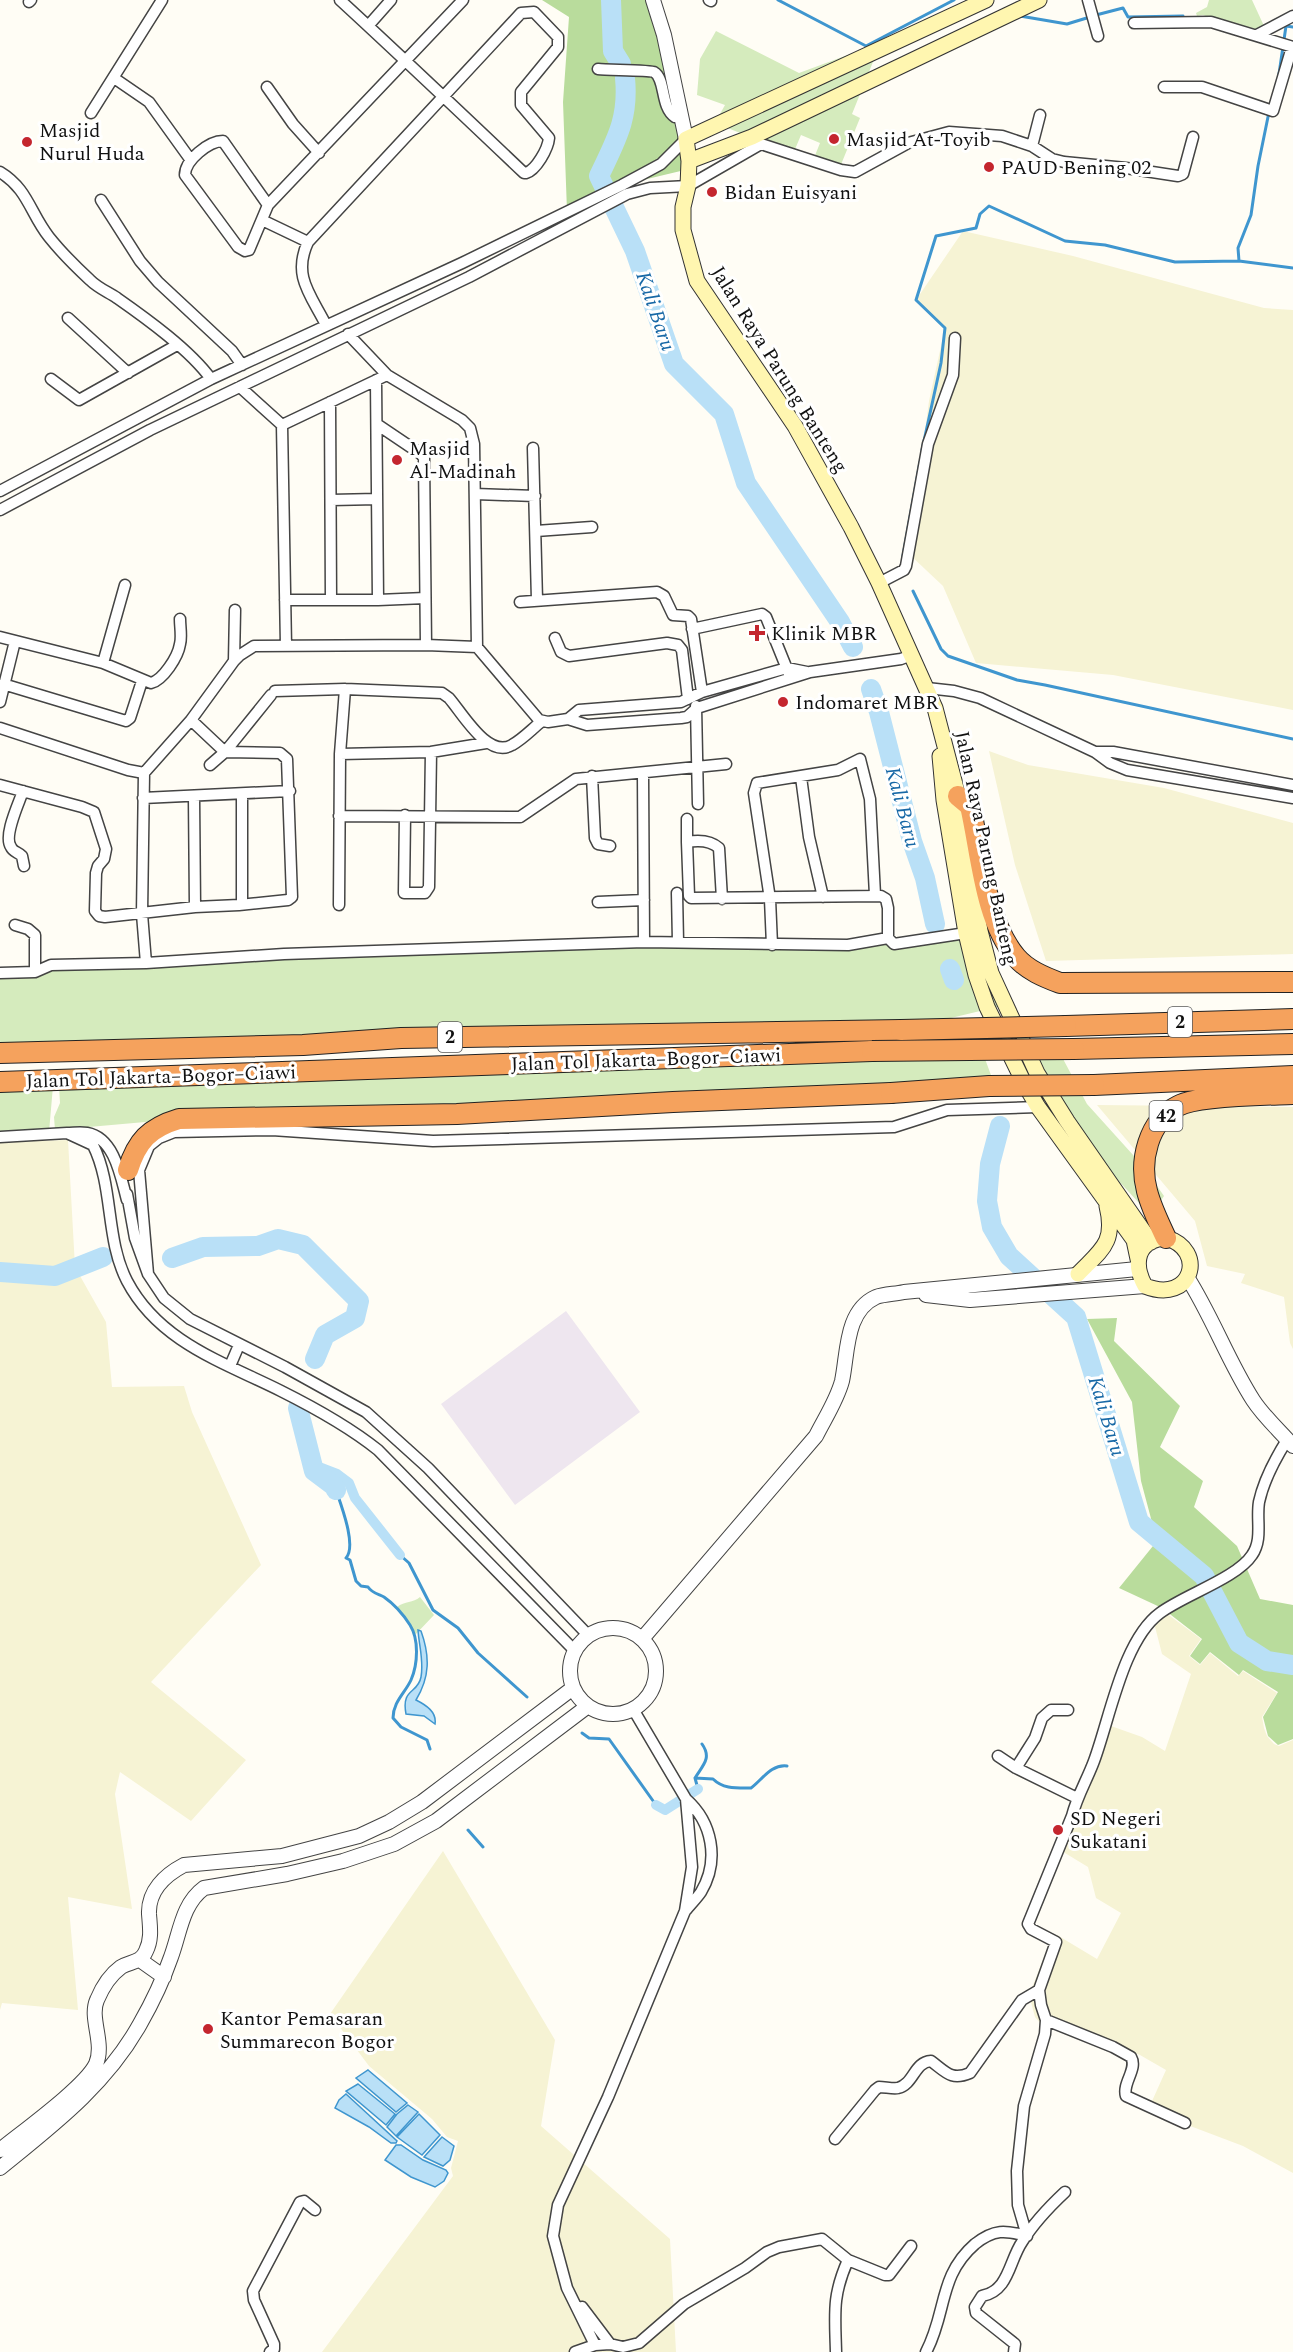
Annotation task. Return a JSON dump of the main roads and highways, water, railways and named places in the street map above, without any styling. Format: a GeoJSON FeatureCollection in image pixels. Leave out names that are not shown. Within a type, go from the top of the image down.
{"type":"FeatureCollection","features":[{"type":"Feature","properties":{"kind":"highway"},"geometry":{"type":"LineString","coordinates":[[951,798],[970,806],[988,895],[998,928],[1016,957],[1030,969],[1060,983],[1293,982]]}},
{"type":"Feature","properties":{"kind":"highway","name":"Jalan Tol Jakarta–Bogor–Ciawi"},"geometry":{"type":"LineString","coordinates":[[0,1053],[303,1044],[400,1038],[901,1030],[1293,1019]]}},
{"type":"Feature","properties":{"kind":"highway","name":"Jalan Tol Jakarta–Bogor–Ciawi"},"geometry":{"type":"LineString","coordinates":[[0,1082],[872,1051],[1293,1044]]}},
{"type":"Feature","properties":{"kind":"highway","name":"42"},"geometry":{"type":"LineString","coordinates":[[128,1170],[135,1149],[145,1136],[162,1125],[179,1119],[457,1114],[891,1093],[989,1086],[1094,1085],[1293,1076]]}},
{"type":"Feature","properties":{"kind":"highway","name":"42"},"geometry":{"type":"LineString","coordinates":[[1158,1240],[1147,1191],[1144,1163],[1150,1136],[1161,1120],[1178,1106],[1198,1100],[1293,1094]]}},
{"type":"Feature","properties":{"kind":"main road","name":"Jalan Raya Parung Banteng"},"geometry":{"type":"LineString","coordinates":[[986,0],[686,139],[689,161],[688,186],[683,207],[683,230],[697,281],[795,426],[851,527],[879,583],[907,657],[927,688],[935,708],[951,798],[991,973],[1037,1073],[1067,1121],[1158,1240]]}},
{"type":"Feature","properties":{"kind":"main road"},"geometry":{"type":"LineString","coordinates":[[689,161],[757,141],[1039,0]]}},
{"type":"Feature","properties":{"kind":"main road","name":"Jalan Raya Parung Banteng"},"geometry":{"type":"LineString","coordinates":[[951,798],[960,934],[987,1007],[1038,1107],[1134,1240],[1137,1264]]}},
{"type":"Feature","properties":{"kind":"main road"},"geometry":{"type":"LineString","coordinates":[[1072,1275],[1102,1251],[1108,1242],[1111,1221],[1106,1199]]}},
{"type":"Feature","properties":{"kind":"main road"},"geometry":{"type":"LineString","coordinates":[[1158,1240],[1174,1240],[1186,1252],[1190,1268],[1183,1283],[1171,1291],[1156,1291],[1145,1286],[1137,1264],[1145,1246],[1158,1240]]}},
{"type":"Feature","properties":{"kind":"water"},"geometry":{"type":"Polygon","coordinates":[[[418,1630],[421,1631],[424,1640],[427,1666],[424,1683],[416,1700],[433,1712],[435,1724],[424,1716],[406,1714],[406,1700],[417,1686],[422,1671],[418,1630]]]}},
{"type":"Feature","properties":{"kind":"water"},"geometry":{"type":"Polygon","coordinates":[[[368,2070],[407,2103],[396,2112],[356,2078],[368,2070]]]}},
{"type":"Feature","properties":{"kind":"water"},"geometry":{"type":"Polygon","coordinates":[[[358,2084],[395,2114],[386,2125],[346,2091],[358,2084]]]}},
{"type":"Feature","properties":{"kind":"water"},"geometry":{"type":"Polygon","coordinates":[[[346,2094],[397,2141],[396,2143],[391,2143],[369,2127],[335,2108],[346,2094]]]}},
{"type":"Feature","properties":{"kind":"water"},"geometry":{"type":"Polygon","coordinates":[[[408,2105],[418,2112],[396,2136],[387,2127],[408,2105]]]}},
{"type":"Feature","properties":{"kind":"water"},"geometry":{"type":"Polygon","coordinates":[[[419,2114],[440,2135],[422,2155],[397,2137],[419,2114]]]}},
{"type":"Feature","properties":{"kind":"water"},"geometry":{"type":"Polygon","coordinates":[[[442,2137],[454,2146],[450,2160],[443,2166],[424,2157],[442,2137]]]}},
{"type":"Feature","properties":{"kind":"water"},"geometry":{"type":"Polygon","coordinates":[[[396,2145],[401,2145],[423,2160],[446,2170],[448,2173],[444,2181],[435,2187],[411,2177],[385,2160],[396,2145]]]}},
{"type":"Feature","properties":{"kind":"waterway","name":"Kali Baru"},"geometry":{"type":"LineString","coordinates":[[611,0],[613,51],[621,64]]}},
{"type":"Feature","properties":{"kind":"waterway"},"geometry":{"type":"LineString","coordinates":[[778,0],[866,46],[954,0]]}},
{"type":"Feature","properties":{"kind":"waterway"},"geometry":{"type":"LineString","coordinates":[[1096,15],[1123,8],[1128,17],[1183,16]]}},
{"type":"Feature","properties":{"kind":"waterway"},"geometry":{"type":"LineString","coordinates":[[1020,16],[1067,24],[1090,17]]}},
{"type":"Feature","properties":{"kind":"waterway"},"geometry":{"type":"LineString","coordinates":[[1279,74],[1286,26],[1293,27]]}},
{"type":"Feature","properties":{"kind":"waterway","name":"Kali Baru"},"geometry":{"type":"LineString","coordinates":[[625,78],[623,118],[616,140],[599,176],[635,251],[674,364],[724,414],[746,483],[840,622],[853,647]]}},
{"type":"Feature","properties":{"kind":"waterway"},"geometry":{"type":"LineString","coordinates":[[922,450],[941,363],[945,328],[916,300],[936,236],[976,228],[980,214],[989,206],[1065,241],[1105,245],[1175,262],[1239,261],[1238,248],[1251,215],[1269,112]]}},
{"type":"Feature","properties":{"kind":"waterway"},"geometry":{"type":"LineString","coordinates":[[1239,261],[1293,268]]}},
{"type":"Feature","properties":{"kind":"waterway"},"geometry":{"type":"LineString","coordinates":[[903,556],[920,462]]}},
{"type":"Feature","properties":{"kind":"waterway"},"geometry":{"type":"LineString","coordinates":[[913,591],[941,649],[948,656],[1017,680],[1293,739]]}},
{"type":"Feature","properties":{"kind":"waterway","name":"Kali Baru"},"geometry":{"type":"LineString","coordinates":[[871,689],[912,841],[925,878],[935,924]]}},
{"type":"Feature","properties":{"kind":"waterway","name":"Kali Baru"},"geometry":{"type":"LineString","coordinates":[[950,969],[954,980]]}},
{"type":"Feature","properties":{"kind":"waterway","name":"Kali Baru"},"geometry":{"type":"LineString","coordinates":[[1000,1126],[990,1164],[987,1201],[992,1227],[1009,1256],[1076,1317],[1139,1522],[1204,1576],[1239,1643],[1267,1661],[1293,1665]]}},
{"type":"Feature","properties":{"kind":"waterway"},"geometry":{"type":"LineString","coordinates":[[172,1258],[203,1247],[258,1246],[278,1239],[303,1245],[359,1301],[355,1318],[325,1335],[315,1359]]}},
{"type":"Feature","properties":{"kind":"waterway"},"geometry":{"type":"LineString","coordinates":[[0,1272],[55,1276],[103,1257]]}},
{"type":"Feature","properties":{"kind":"waterway"},"geometry":{"type":"LineString","coordinates":[[298,1408],[314,1471],[336,1490]]}},
{"type":"Feature","properties":{"kind":"waterway"},"geometry":{"type":"LineString","coordinates":[[311,1464],[337,1474],[349,1483],[355,1498],[400,1555]]}},
{"type":"Feature","properties":{"kind":"waterway"},"geometry":{"type":"LineString","coordinates":[[336,1490],[349,1535],[349,1552],[346,1558],[350,1560],[356,1581],[391,1603],[413,1631],[416,1644],[415,1667],[411,1680],[395,1707],[393,1718],[401,1727],[427,1740],[430,1749]]}},
{"type":"Feature","properties":{"kind":"waterway"},"geometry":{"type":"LineString","coordinates":[[400,1555],[409,1563],[433,1610],[458,1628],[478,1653],[527,1697]]}},
{"type":"Feature","properties":{"kind":"waterway"},"geometry":{"type":"LineString","coordinates":[[582,1733],[589,1738],[609,1739],[656,1805]]}},
{"type":"Feature","properties":{"kind":"waterway"},"geometry":{"type":"LineString","coordinates":[[695,1778],[706,1757],[702,1744]]}},
{"type":"Feature","properties":{"kind":"waterway"},"geometry":{"type":"LineString","coordinates":[[698,1789],[695,1778],[713,1779],[721,1785],[730,1787],[751,1788],[771,1770],[787,1766]]}},
{"type":"Feature","properties":{"kind":"waterway"},"geometry":{"type":"LineString","coordinates":[[656,1805],[665,1810],[698,1789]]}},
{"type":"Feature","properties":{"kind":"waterway"},"geometry":{"type":"LineString","coordinates":[[468,1830],[483,1847]]}},
{"type":"Feature","properties":{"kind":"place","name":"Masjid At-Toyib"},"geometry":{"type":"Point","coordinates":[834,139]}},
{"type":"Feature","properties":{"kind":"place","name":"Masjid Nurul Huda"},"geometry":{"type":"Point","coordinates":[27,142]}},
{"type":"Feature","properties":{"kind":"place","name":"PAUD Bening 02"},"geometry":{"type":"Point","coordinates":[989,167]}},
{"type":"Feature","properties":{"kind":"place","name":"Bidan Euisyani"},"geometry":{"type":"Point","coordinates":[712,192]}},
{"type":"Feature","properties":{"kind":"place","name":"Masjid Al-Madinah"},"geometry":{"type":"Point","coordinates":[397,460]}},
{"type":"Feature","properties":{"kind":"place","name":"Klinik MBR"},"geometry":{"type":"Point","coordinates":[757,633]}},
{"type":"Feature","properties":{"kind":"place","name":"Indomaret MBR"},"geometry":{"type":"Point","coordinates":[783,702]}},
{"type":"Feature","properties":{"kind":"place","name":"SD Negeri Sukatani"},"geometry":{"type":"Point","coordinates":[1058,1830]}},
{"type":"Feature","properties":{"kind":"place","name":"Kantor Pemasaran Summarecon Bogor"},"geometry":{"type":"Point","coordinates":[208,2029]}}]}
